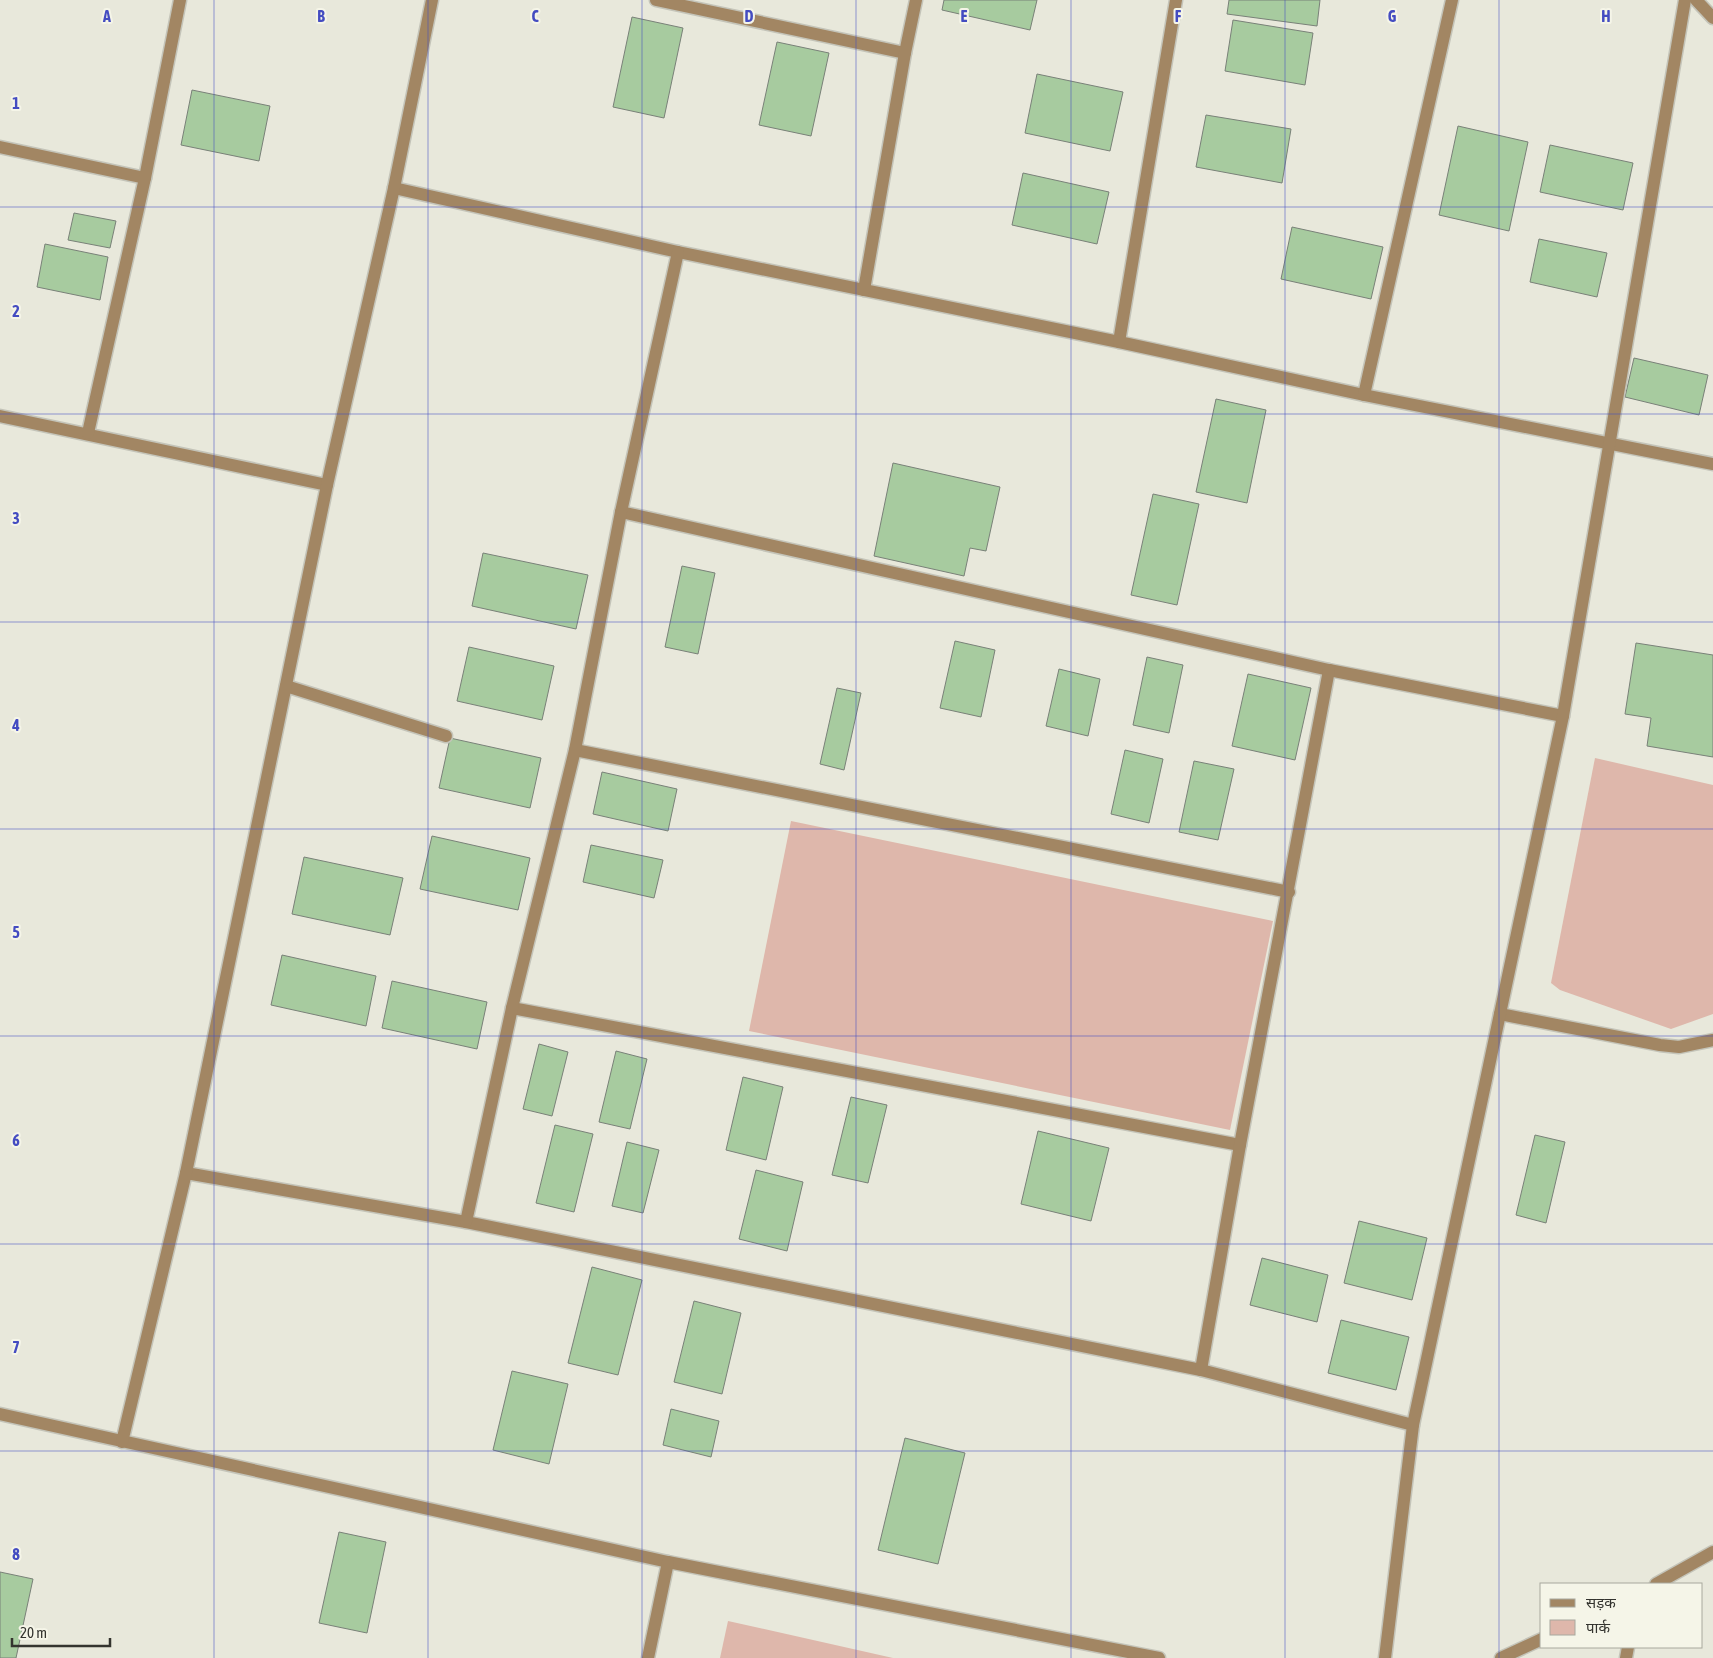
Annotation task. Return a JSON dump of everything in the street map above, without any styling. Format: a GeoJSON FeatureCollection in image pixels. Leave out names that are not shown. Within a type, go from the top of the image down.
{"type":"FeatureCollection","features":[{"type":"Feature","properties":{"kind":"street"},"geometry":{"type":"LineString","coordinates":[[88,433],[145,178],[180,0]]}},
{"type":"Feature","properties":{"kind":"street"},"geometry":{"type":"LineString","coordinates":[[122,1442],[186,1174],[327,485],[394,188],[432,0]]}},
{"type":"Feature","properties":{"kind":"street"},"geometry":{"type":"LineString","coordinates":[[656,0],[905,53]]}},
{"type":"Feature","properties":{"kind":"street"},"geometry":{"type":"LineString","coordinates":[[864,290],[916,0]]}},
{"type":"Feature","properties":{"kind":"street"},"geometry":{"type":"LineString","coordinates":[[1119,342],[1176,0]]}},
{"type":"Feature","properties":{"kind":"street"},"geometry":{"type":"LineString","coordinates":[[1364,395],[1452,0]]}},
{"type":"Feature","properties":{"kind":"street"},"geometry":{"type":"LineString","coordinates":[[1385,1658],[1412,1425],[1564,716],[1685,0]]}},
{"type":"Feature","properties":{"kind":"street"},"geometry":{"type":"LineString","coordinates":[[1696,0],[1713,18]]}},
{"type":"Feature","properties":{"kind":"street"},"geometry":{"type":"LineString","coordinates":[[0,147],[145,178]]}},
{"type":"Feature","properties":{"kind":"street"},"geometry":{"type":"LineString","coordinates":[[394,188],[678,252],[1119,342],[1364,395],[1713,464]]}},
{"type":"Feature","properties":{"kind":"street"},"geometry":{"type":"LineString","coordinates":[[466,1222],[512,1008],[575,750],[621,512],[678,252]]}},
{"type":"Feature","properties":{"kind":"street"},"geometry":{"type":"LineString","coordinates":[[0,416],[88,433],[327,485]]}},
{"type":"Feature","properties":{"kind":"street"},"geometry":{"type":"LineString","coordinates":[[621,512],[1329,670],[1564,716]]}},
{"type":"Feature","properties":{"kind":"street"},"geometry":{"type":"LineString","coordinates":[[1201,1370],[1240,1145],[1289,892],[1329,670]]}},
{"type":"Feature","properties":{"kind":"street"},"geometry":{"type":"LineString","coordinates":[[286,686],[446,736]]}},
{"type":"Feature","properties":{"kind":"street"},"geometry":{"type":"LineString","coordinates":[[575,750],[1289,892]]}},
{"type":"Feature","properties":{"kind":"street"},"geometry":{"type":"LineString","coordinates":[[512,1008],[1240,1145]]}},
{"type":"Feature","properties":{"kind":"street"},"geometry":{"type":"LineString","coordinates":[[1500,1014],[1660,1045],[1679,1047],[1713,1040]]}},
{"type":"Feature","properties":{"kind":"street"},"geometry":{"type":"LineString","coordinates":[[186,1174],[466,1222],[1201,1370],[1412,1425]]}},
{"type":"Feature","properties":{"kind":"street"},"geometry":{"type":"LineString","coordinates":[[0,1414],[668,1562],[1159,1658]]}},
{"type":"Feature","properties":{"kind":"street"},"geometry":{"type":"LineString","coordinates":[[1658,1583],[1713,1552]]}},
{"type":"Feature","properties":{"kind":"street"},"geometry":{"type":"LineString","coordinates":[[648,1658],[668,1562]]}},
{"type":"Feature","properties":{"kind":"street"},"geometry":{"type":"LineString","coordinates":[[1500,1658],[1540,1640]]}},
{"type":"Feature","properties":{"kind":"green space"},"geometry":{"type":"Polygon","coordinates":[[[1595,758],[1713,785],[1713,1014],[1671,1029],[1560,990],[1551,983],[1595,758]]]}},
{"type":"Feature","properties":{"kind":"green space"},"geometry":{"type":"Polygon","coordinates":[[[791,821],[1273,921],[1230,1130],[749,1031],[791,821]]]}},
{"type":"Feature","properties":{"kind":"green space"},"geometry":{"type":"Polygon","coordinates":[[[728,1621],[893,1658],[720,1658],[728,1621]]]}},
{"type":"Feature","properties":{"kind":"building"},"geometry":{"type":"Polygon","coordinates":[[[944,0],[1037,0],[1030,30],[942,10],[944,0]]]}},
{"type":"Feature","properties":{"kind":"building"},"geometry":{"type":"Polygon","coordinates":[[[1229,0],[1320,0],[1317,26],[1227,14],[1229,0]]]}},
{"type":"Feature","properties":{"kind":"building"},"geometry":{"type":"Polygon","coordinates":[[[632,17],[683,28],[664,118],[613,107],[632,17]]]}},
{"type":"Feature","properties":{"kind":"building"},"geometry":{"type":"Polygon","coordinates":[[[1233,20],[1313,33],[1305,85],[1225,71],[1233,20]]]}},
{"type":"Feature","properties":{"kind":"building"},"geometry":{"type":"Polygon","coordinates":[[[777,42],[829,53],[811,136],[759,125],[777,42]]]}},
{"type":"Feature","properties":{"kind":"building"},"geometry":{"type":"Polygon","coordinates":[[[1037,74],[1123,92],[1110,151],[1025,133],[1037,74]]]}},
{"type":"Feature","properties":{"kind":"building"},"geometry":{"type":"Polygon","coordinates":[[[192,90],[270,106],[259,161],[181,145],[192,90]]]}},
{"type":"Feature","properties":{"kind":"building"},"geometry":{"type":"Polygon","coordinates":[[[1206,115],[1291,129],[1282,183],[1196,167],[1206,115]]]}},
{"type":"Feature","properties":{"kind":"building"},"geometry":{"type":"Polygon","coordinates":[[[1458,126],[1528,142],[1509,231],[1439,215],[1458,126]]]}},
{"type":"Feature","properties":{"kind":"building"},"geometry":{"type":"Polygon","coordinates":[[[1550,145],[1633,163],[1623,210],[1540,192],[1550,145]]]}},
{"type":"Feature","properties":{"kind":"building"},"geometry":{"type":"Polygon","coordinates":[[[1023,173],[1109,192],[1097,244],[1012,225],[1023,173]]]}},
{"type":"Feature","properties":{"kind":"building"},"geometry":{"type":"Polygon","coordinates":[[[74,213],[116,221],[110,248],[68,240],[74,213]]]}},
{"type":"Feature","properties":{"kind":"building"},"geometry":{"type":"Polygon","coordinates":[[[1292,227],[1383,247],[1371,299],[1281,279],[1292,227]]]}},
{"type":"Feature","properties":{"kind":"building"},"geometry":{"type":"Polygon","coordinates":[[[1539,239],[1607,253],[1597,297],[1530,282],[1539,239]]]}},
{"type":"Feature","properties":{"kind":"building"},"geometry":{"type":"Polygon","coordinates":[[[45,244],[108,257],[100,300],[37,287],[45,244]]]}},
{"type":"Feature","properties":{"kind":"building"},"geometry":{"type":"Polygon","coordinates":[[[1634,358],[1708,375],[1699,415],[1625,397],[1634,358]]]}},
{"type":"Feature","properties":{"kind":"building"},"geometry":{"type":"Polygon","coordinates":[[[1216,399],[1266,410],[1247,503],[1196,492],[1216,399]]]}},
{"type":"Feature","properties":{"kind":"building"},"geometry":{"type":"Polygon","coordinates":[[[893,463],[1000,487],[986,551],[970,548],[964,576],[874,556],[893,463]]]}},
{"type":"Feature","properties":{"kind":"building"},"geometry":{"type":"Polygon","coordinates":[[[1153,494],[1199,504],[1177,605],[1131,595],[1153,494]]]}},
{"type":"Feature","properties":{"kind":"building"},"geometry":{"type":"Polygon","coordinates":[[[483,553],[588,575],[576,629],[472,606],[483,553]]]}},
{"type":"Feature","properties":{"kind":"building"},"geometry":{"type":"Polygon","coordinates":[[[682,566],[715,573],[698,654],[665,647],[682,566]]]}},
{"type":"Feature","properties":{"kind":"building"},"geometry":{"type":"Polygon","coordinates":[[[955,641],[995,650],[981,717],[940,708],[955,641]]]}},
{"type":"Feature","properties":{"kind":"building"},"geometry":{"type":"Polygon","coordinates":[[[1636,643],[1713,655],[1713,757],[1647,746],[1651,718],[1625,714],[1636,643]]]}},
{"type":"Feature","properties":{"kind":"building"},"geometry":{"type":"Polygon","coordinates":[[[469,647],[554,666],[542,720],[457,701],[469,647]]]}},
{"type":"Feature","properties":{"kind":"building"},"geometry":{"type":"Polygon","coordinates":[[[1147,657],[1183,665],[1169,733],[1133,725],[1147,657]]]}},
{"type":"Feature","properties":{"kind":"building"},"geometry":{"type":"Polygon","coordinates":[[[1059,669],[1100,679],[1088,736],[1046,726],[1059,669]]]}},
{"type":"Feature","properties":{"kind":"building"},"geometry":{"type":"Polygon","coordinates":[[[1248,674],[1311,688],[1295,760],[1232,746],[1248,674]]]}},
{"type":"Feature","properties":{"kind":"building"},"geometry":{"type":"Polygon","coordinates":[[[837,688],[861,693],[844,770],[820,764],[837,688]]]}},
{"type":"Feature","properties":{"kind":"building"},"geometry":{"type":"Polygon","coordinates":[[[450,738],[541,758],[530,808],[439,788],[450,738]]]}},
{"type":"Feature","properties":{"kind":"building"},"geometry":{"type":"Polygon","coordinates":[[[1125,750],[1163,759],[1149,823],[1111,814],[1125,750]]]}},
{"type":"Feature","properties":{"kind":"building"},"geometry":{"type":"Polygon","coordinates":[[[1194,761],[1234,769],[1218,840],[1179,832],[1194,761]]]}},
{"type":"Feature","properties":{"kind":"building"},"geometry":{"type":"Polygon","coordinates":[[[602,772],[677,789],[668,831],[593,814],[602,772]]]}},
{"type":"Feature","properties":{"kind":"building"},"geometry":{"type":"Polygon","coordinates":[[[432,836],[530,858],[518,910],[420,889],[432,836]]]}},
{"type":"Feature","properties":{"kind":"building"},"geometry":{"type":"Polygon","coordinates":[[[591,845],[663,860],[654,898],[583,882],[591,845]]]}},
{"type":"Feature","properties":{"kind":"building"},"geometry":{"type":"Polygon","coordinates":[[[304,857],[403,878],[390,935],[292,914],[304,857]]]}},
{"type":"Feature","properties":{"kind":"building"},"geometry":{"type":"Polygon","coordinates":[[[282,955],[376,976],[366,1026],[271,1005],[282,955]]]}},
{"type":"Feature","properties":{"kind":"building"},"geometry":{"type":"Polygon","coordinates":[[[392,981],[487,1002],[477,1049],[382,1028],[392,981]]]}},
{"type":"Feature","properties":{"kind":"building"},"geometry":{"type":"Polygon","coordinates":[[[539,1044],[568,1052],[552,1116],[523,1109],[539,1044]]]}},
{"type":"Feature","properties":{"kind":"building"},"geometry":{"type":"Polygon","coordinates":[[[616,1051],[647,1059],[630,1129],[599,1122],[616,1051]]]}},
{"type":"Feature","properties":{"kind":"building"},"geometry":{"type":"Polygon","coordinates":[[[743,1077],[783,1087],[766,1160],[726,1150],[743,1077]]]}},
{"type":"Feature","properties":{"kind":"building"},"geometry":{"type":"Polygon","coordinates":[[[851,1097],[887,1105],[868,1183],[832,1175],[851,1097]]]}},
{"type":"Feature","properties":{"kind":"building"},"geometry":{"type":"Polygon","coordinates":[[[555,1125],[593,1134],[574,1212],[536,1203],[555,1125]]]}},
{"type":"Feature","properties":{"kind":"building"},"geometry":{"type":"Polygon","coordinates":[[[1038,1131],[1109,1148],[1091,1221],[1021,1204],[1038,1131]]]}},
{"type":"Feature","properties":{"kind":"building"},"geometry":{"type":"Polygon","coordinates":[[[1535,1135],[1565,1142],[1546,1223],[1516,1215],[1535,1135]]]}},
{"type":"Feature","properties":{"kind":"building"},"geometry":{"type":"Polygon","coordinates":[[[627,1142],[659,1150],[643,1213],[612,1206],[627,1142]]]}},
{"type":"Feature","properties":{"kind":"building"},"geometry":{"type":"Polygon","coordinates":[[[756,1170],[803,1182],[787,1251],[739,1239],[756,1170]]]}},
{"type":"Feature","properties":{"kind":"building"},"geometry":{"type":"Polygon","coordinates":[[[1359,1221],[1427,1238],[1412,1300],[1344,1283],[1359,1221]]]}},
{"type":"Feature","properties":{"kind":"building"},"geometry":{"type":"Polygon","coordinates":[[[1262,1258],[1328,1275],[1317,1322],[1250,1305],[1262,1258]]]}},
{"type":"Feature","properties":{"kind":"building"},"geometry":{"type":"Polygon","coordinates":[[[592,1267],[642,1280],[618,1375],[568,1363],[592,1267]]]}},
{"type":"Feature","properties":{"kind":"building"},"geometry":{"type":"Polygon","coordinates":[[[694,1301],[741,1313],[722,1394],[674,1382],[694,1301]]]}},
{"type":"Feature","properties":{"kind":"building"},"geometry":{"type":"Polygon","coordinates":[[[1341,1320],[1409,1337],[1396,1390],[1328,1373],[1341,1320]]]}},
{"type":"Feature","properties":{"kind":"building"},"geometry":{"type":"Polygon","coordinates":[[[512,1371],[568,1384],[549,1464],[493,1450],[512,1371]]]}},
{"type":"Feature","properties":{"kind":"building"},"geometry":{"type":"Polygon","coordinates":[[[671,1409],[719,1421],[711,1457],[663,1445],[671,1409]]]}},
{"type":"Feature","properties":{"kind":"building"},"geometry":{"type":"Polygon","coordinates":[[[905,1438],[965,1453],[938,1564],[878,1550],[905,1438]]]}},
{"type":"Feature","properties":{"kind":"building"},"geometry":{"type":"Polygon","coordinates":[[[339,1532],[386,1542],[367,1633],[319,1623],[339,1532]]]}},
{"type":"Feature","properties":{"kind":"building"},"geometry":{"type":"Polygon","coordinates":[[[0,1572],[33,1579],[16,1658],[0,1658],[0,1572]]]}}]}
